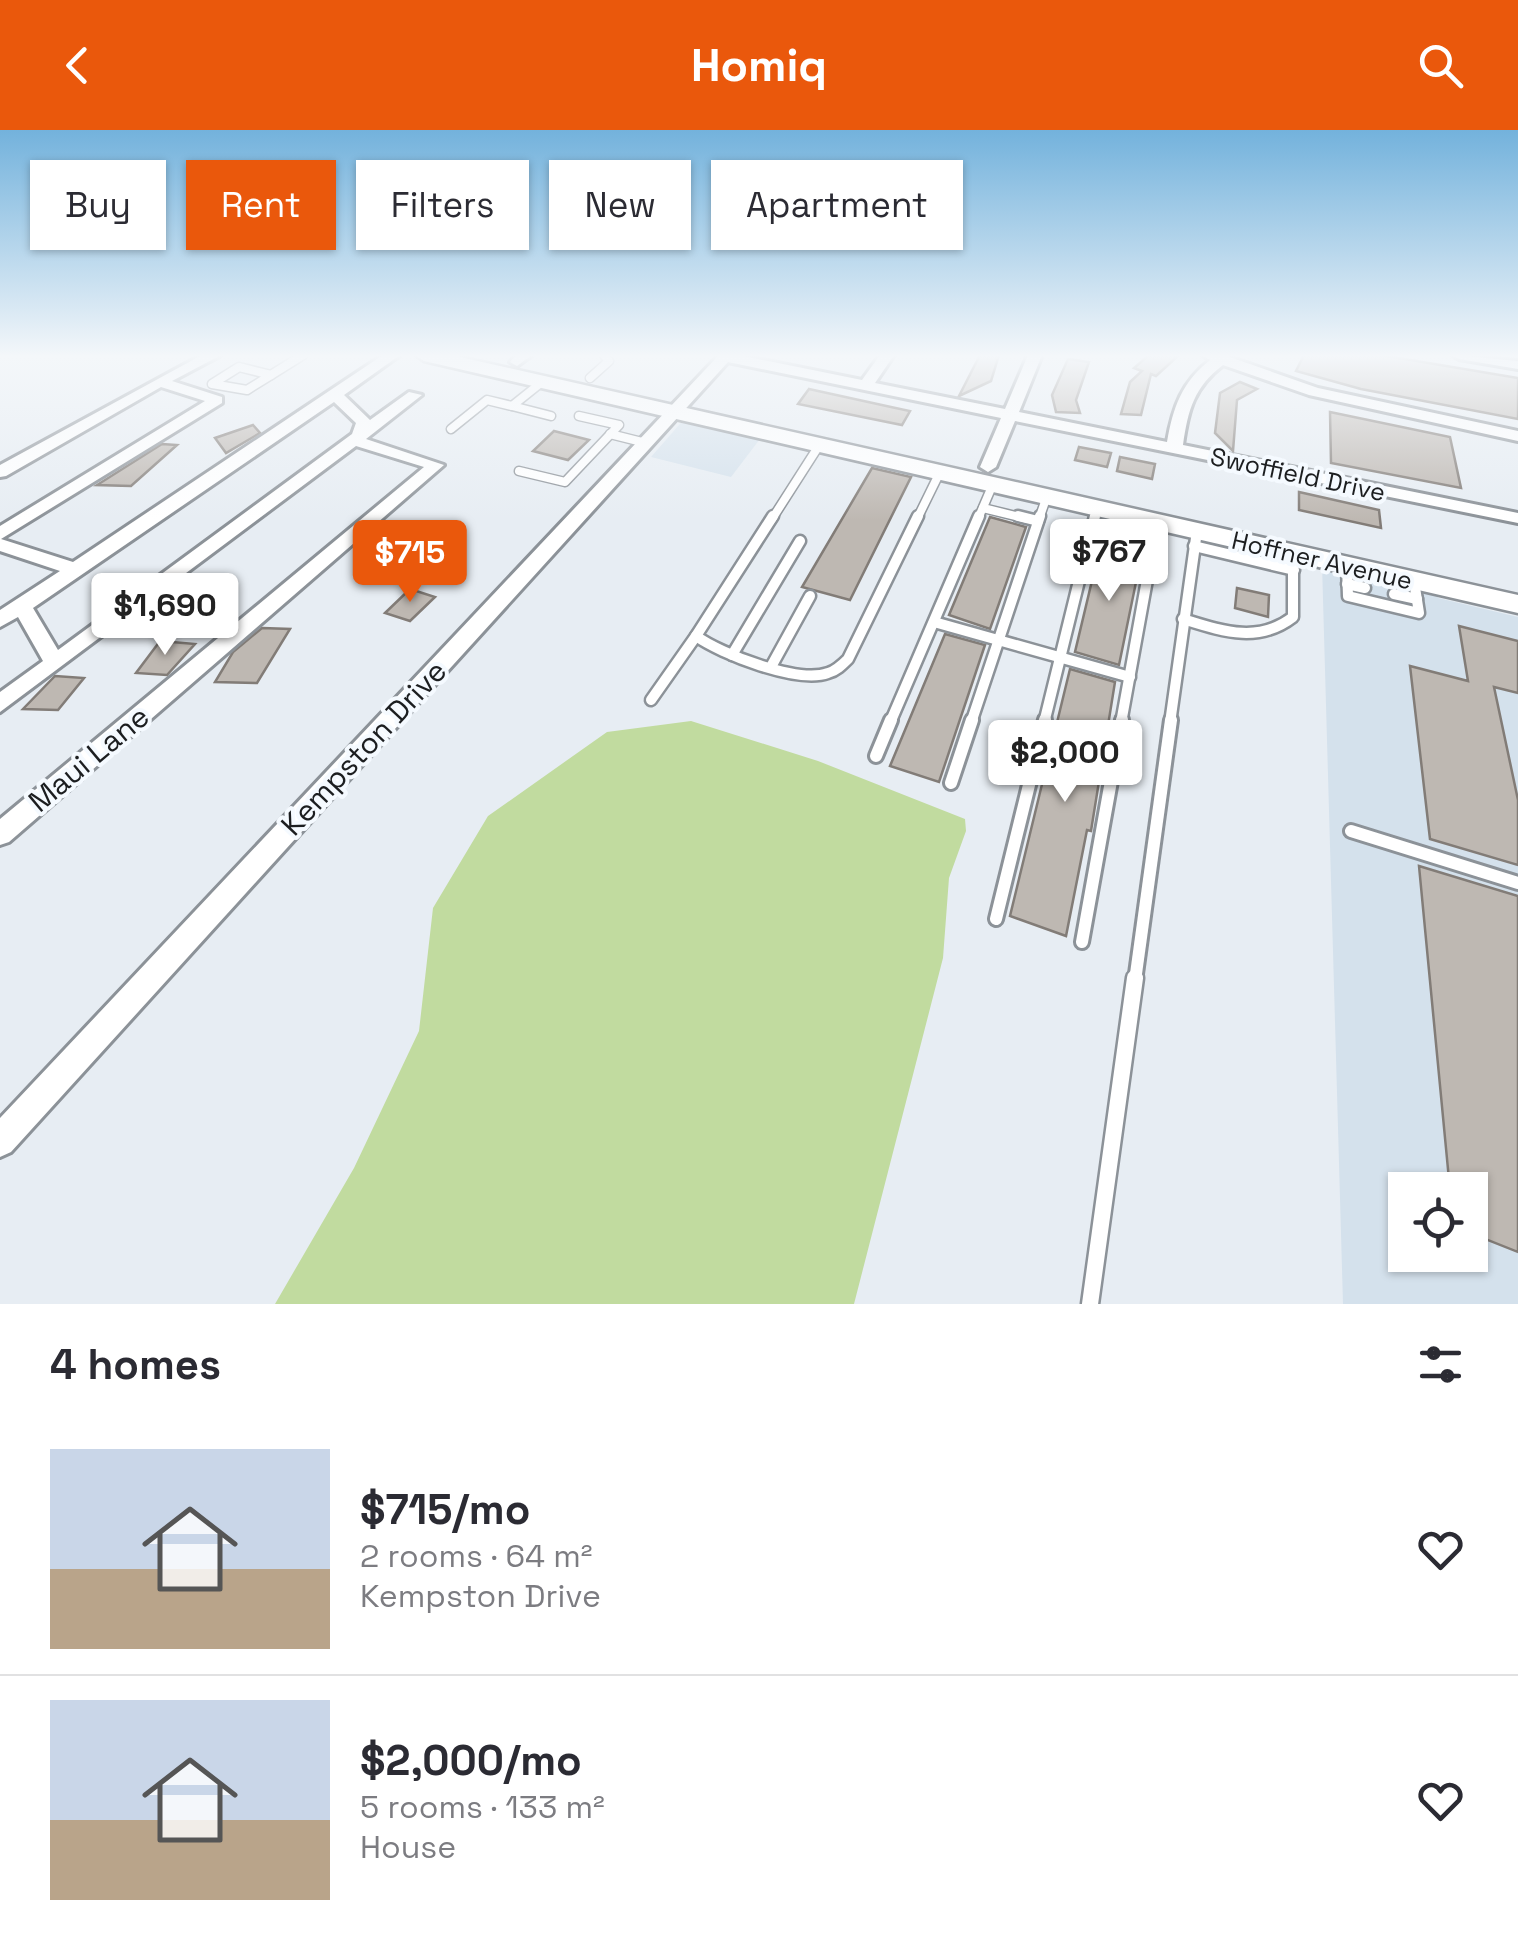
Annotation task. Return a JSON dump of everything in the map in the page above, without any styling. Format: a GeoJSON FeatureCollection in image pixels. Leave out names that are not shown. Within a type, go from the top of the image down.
{"type":"FeatureCollection","features":[{"type":"Feature","properties":{"kind":"main road","name":"Hoffner Avenue"},"geometry":{"type":"LineString","coordinates":[[696,410],[944,473],[990,476],[1046,496],[1097,508],[1154,513],[1195,538],[1408,592],[1518,604]]}},
{"type":"Feature","properties":{"kind":"main road","name":"Hoffner Avenue"},"geometry":{"type":"LineString","coordinates":[[699,410],[1154,513],[1518,584]]}},
{"type":"Feature","properties":{"kind":"main road"},"geometry":{"type":"LineString","coordinates":[[944,473],[976,470],[1154,513]]}},
{"type":"Feature","properties":{"kind":"street"},"geometry":{"type":"LineString","coordinates":[[0,472],[110,410]]}},
{"type":"Feature","properties":{"kind":"street"},"geometry":{"type":"LineString","coordinates":[[0,534],[200,410]]}},
{"type":"Feature","properties":{"kind":"street"},"geometry":{"type":"LineString","coordinates":[[0,620],[311,410]]}},
{"type":"Feature","properties":{"kind":"street"},"geometry":{"type":"LineString","coordinates":[[351,410],[364,422],[357,442]]}},
{"type":"Feature","properties":{"kind":"street"},"geometry":{"type":"LineString","coordinates":[[0,704],[396,410]]}},
{"type":"Feature","properties":{"kind":"street","name":"Kempston Drive"},"geometry":{"type":"LineString","coordinates":[[0,1141],[678,410]]}},
{"type":"Feature","properties":{"kind":"street","name":"Swoffield Drive"},"geometry":{"type":"LineString","coordinates":[[989,410],[1518,518]]}},
{"type":"Feature","properties":{"kind":"street"},"geometry":{"type":"LineString","coordinates":[[990,476],[1012,410]]}},
{"type":"Feature","properties":{"kind":"street"},"geometry":{"type":"LineString","coordinates":[[1174,448],[1181,410]]}},
{"type":"Feature","properties":{"kind":"street"},"geometry":{"type":"LineString","coordinates":[[1386,410],[1510,433]]}},
{"type":"Feature","properties":{"kind":"street","name":"Maui Lane"},"geometry":{"type":"LineString","coordinates":[[0,834],[436,465],[357,442]]}},
{"type":"Feature","properties":{"kind":"street"},"geometry":{"type":"LineString","coordinates":[[0,545],[75,569]]}},
{"type":"Feature","properties":{"kind":"street"},"geometry":{"type":"LineString","coordinates":[[21,606],[55,663]]}},
{"type":"Feature","properties":{"kind":"lane"},"geometry":{"type":"LineString","coordinates":[[451,430],[475,410]]}},
{"type":"Feature","properties":{"kind":"lane"},"geometry":{"type":"LineString","coordinates":[[527,410],[551,416]]}},
{"type":"Feature","properties":{"kind":"lane"},"geometry":{"type":"LineString","coordinates":[[519,471],[565,482],[619,425],[579,416]]}},
{"type":"Feature","properties":{"kind":"lane"},"geometry":{"type":"LineString","coordinates":[[610,434],[646,443]]}},
{"type":"Feature","properties":{"kind":"lane"},"geometry":{"type":"LineString","coordinates":[[651,700],[820,444]]}},
{"type":"Feature","properties":{"kind":"lane"},"geometry":{"type":"LineString","coordinates":[[696,636],[706,646],[772,666],[821,676],[837,670],[848,660],[944,473]]}},
{"type":"Feature","properties":{"kind":"lane"},"geometry":{"type":"LineString","coordinates":[[876,756],[982,508],[990,476]]}},
{"type":"Feature","properties":{"kind":"lane"},"geometry":{"type":"LineString","coordinates":[[951,783],[1046,496]]}},
{"type":"Feature","properties":{"kind":"lane"},"geometry":{"type":"LineString","coordinates":[[982,508],[1038,522]]}},
{"type":"Feature","properties":{"kind":"lane"},"geometry":{"type":"LineString","coordinates":[[996,919],[1097,508]]}},
{"type":"Feature","properties":{"kind":"lane"},"geometry":{"type":"LineString","coordinates":[[1082,942],[1153,547],[1154,513]]}},
{"type":"Feature","properties":{"kind":"lane"},"geometry":{"type":"LineString","coordinates":[[1091,532],[1153,547]]}},
{"type":"Feature","properties":{"kind":"lane"},"geometry":{"type":"LineString","coordinates":[[1090,1304],[1195,538]]}},
{"type":"Feature","properties":{"kind":"lane"},"geometry":{"type":"LineString","coordinates":[[732,655],[800,542]]}},
{"type":"Feature","properties":{"kind":"lane"},"geometry":{"type":"LineString","coordinates":[[1183,619],[1261,636],[1279,631],[1293,618],[1294,562]]}},
{"type":"Feature","properties":{"kind":"lane"},"geometry":{"type":"LineString","coordinates":[[1347,575],[1365,588]]}},
{"type":"Feature","properties":{"kind":"lane"},"geometry":{"type":"LineString","coordinates":[[772,666],[810,596]]}},
{"type":"Feature","properties":{"kind":"lane"},"geometry":{"type":"LineString","coordinates":[[934,622],[1130,676]]}},
{"type":"Feature","properties":{"kind":"lane"},"geometry":{"type":"LineString","coordinates":[[1350,831],[1518,883]]}},
{"type":"Feature","properties":{"kind":"shaded area"},"geometry":{"type":"Polygon","coordinates":[[[686,417],[763,435],[731,477],[651,457],[686,417]]]}},
{"type":"Feature","properties":{"kind":"shaded area"},"geometry":{"type":"Polygon","coordinates":[[[1322,564],[1436,590],[1438,598],[1518,617],[1518,1304],[1343,1304],[1322,564]]]}},
{"type":"Feature","properties":{"kind":"green space"},"geometry":{"type":"Polygon","coordinates":[[[691,721],[818,761],[965,819],[966,831],[949,878],[943,958],[854,1304],[275,1304],[354,1168],[419,1031],[433,908],[488,816],[607,732],[691,721]]]}},
{"type":"Feature","properties":{"kind":"building"},"geometry":{"type":"Polygon","coordinates":[[[827,410],[910,411],[902,425],[827,410]]]}},
{"type":"Feature","properties":{"kind":"building"},"geometry":{"type":"Polygon","coordinates":[[[1079,410],[1080,413],[1056,412],[1079,410]]]}},
{"type":"Feature","properties":{"kind":"building"},"geometry":{"type":"Polygon","coordinates":[[[1122,410],[1142,410],[1141,415],[1121,414],[1122,410]]]}},
{"type":"Feature","properties":{"kind":"building"},"geometry":{"type":"Polygon","coordinates":[[[1218,410],[1236,410],[1233,451],[1215,433],[1218,410]]]}},
{"type":"Feature","properties":{"kind":"building"},"geometry":{"type":"Polygon","coordinates":[[[1470,410],[1518,410],[1518,419],[1470,410]]]}},
{"type":"Feature","properties":{"kind":"building"},"geometry":{"type":"Polygon","coordinates":[[[1330,412],[1450,437],[1461,488],[1331,463],[1330,412]]]}},
{"type":"Feature","properties":{"kind":"building"},"geometry":{"type":"Polygon","coordinates":[[[253,425],[260,433],[226,453],[215,438],[253,425]]]}},
{"type":"Feature","properties":{"kind":"building"},"geometry":{"type":"Polygon","coordinates":[[[554,431],[589,440],[568,460],[533,451],[554,431]]]}},
{"type":"Feature","properties":{"kind":"building"},"geometry":{"type":"Polygon","coordinates":[[[162,444],[177,445],[131,486],[97,485],[162,444]]]}},
{"type":"Feature","properties":{"kind":"building"},"geometry":{"type":"Polygon","coordinates":[[[1079,447],[1111,453],[1107,467],[1075,460],[1079,447]]]}},
{"type":"Feature","properties":{"kind":"building"},"geometry":{"type":"Polygon","coordinates":[[[1120,457],[1155,464],[1152,479],[1117,471],[1120,457]]]}},
{"type":"Feature","properties":{"kind":"building"},"geometry":{"type":"Polygon","coordinates":[[[872,468],[911,477],[850,600],[802,587],[872,468]]]}},
{"type":"Feature","properties":{"kind":"building"},"geometry":{"type":"Polygon","coordinates":[[[1299,492],[1379,510],[1381,528],[1299,510],[1299,492]]]}},
{"type":"Feature","properties":{"kind":"building"},"geometry":{"type":"Polygon","coordinates":[[[990,517],[1026,527],[990,629],[949,615],[990,517]]]}},
{"type":"Feature","properties":{"kind":"building"},"geometry":{"type":"Polygon","coordinates":[[[1101,543],[1142,553],[1119,665],[1075,652],[1101,543]]]}},
{"type":"Feature","properties":{"kind":"building"},"geometry":{"type":"Polygon","coordinates":[[[1237,588],[1269,595],[1268,617],[1235,608],[1237,588]]]}},
{"type":"Feature","properties":{"kind":"building"},"geometry":{"type":"Polygon","coordinates":[[[410,589],[435,597],[410,621],[385,613],[410,589]]]}},
{"type":"Feature","properties":{"kind":"building"},"geometry":{"type":"Polygon","coordinates":[[[1459,626],[1518,641],[1518,693],[1494,687],[1518,800],[1518,865],[1430,839],[1410,666],[1468,681],[1459,626]]]}},
{"type":"Feature","properties":{"kind":"building"},"geometry":{"type":"Polygon","coordinates":[[[262,628],[290,629],[257,683],[215,682],[233,652],[262,628]]]}},
{"type":"Feature","properties":{"kind":"building"},"geometry":{"type":"Polygon","coordinates":[[[945,634],[985,645],[939,782],[890,766],[945,634]]]}},
{"type":"Feature","properties":{"kind":"building"},"geometry":{"type":"Polygon","coordinates":[[[160,641],[195,644],[167,675],[136,673],[160,641]]]}},
{"type":"Feature","properties":{"kind":"building"},"geometry":{"type":"Polygon","coordinates":[[[1070,669],[1115,682],[1091,831],[1087,830],[1066,936],[1010,916],[1070,669]]]}},
{"type":"Feature","properties":{"kind":"building"},"geometry":{"type":"Polygon","coordinates":[[[55,676],[84,678],[58,710],[23,709],[55,676]]]}},
{"type":"Feature","properties":{"kind":"building"},"geometry":{"type":"Polygon","coordinates":[[[1419,866],[1518,896],[1518,1252],[1488,1240],[1488,1172],[1448,1172],[1419,866]]]}}]}
